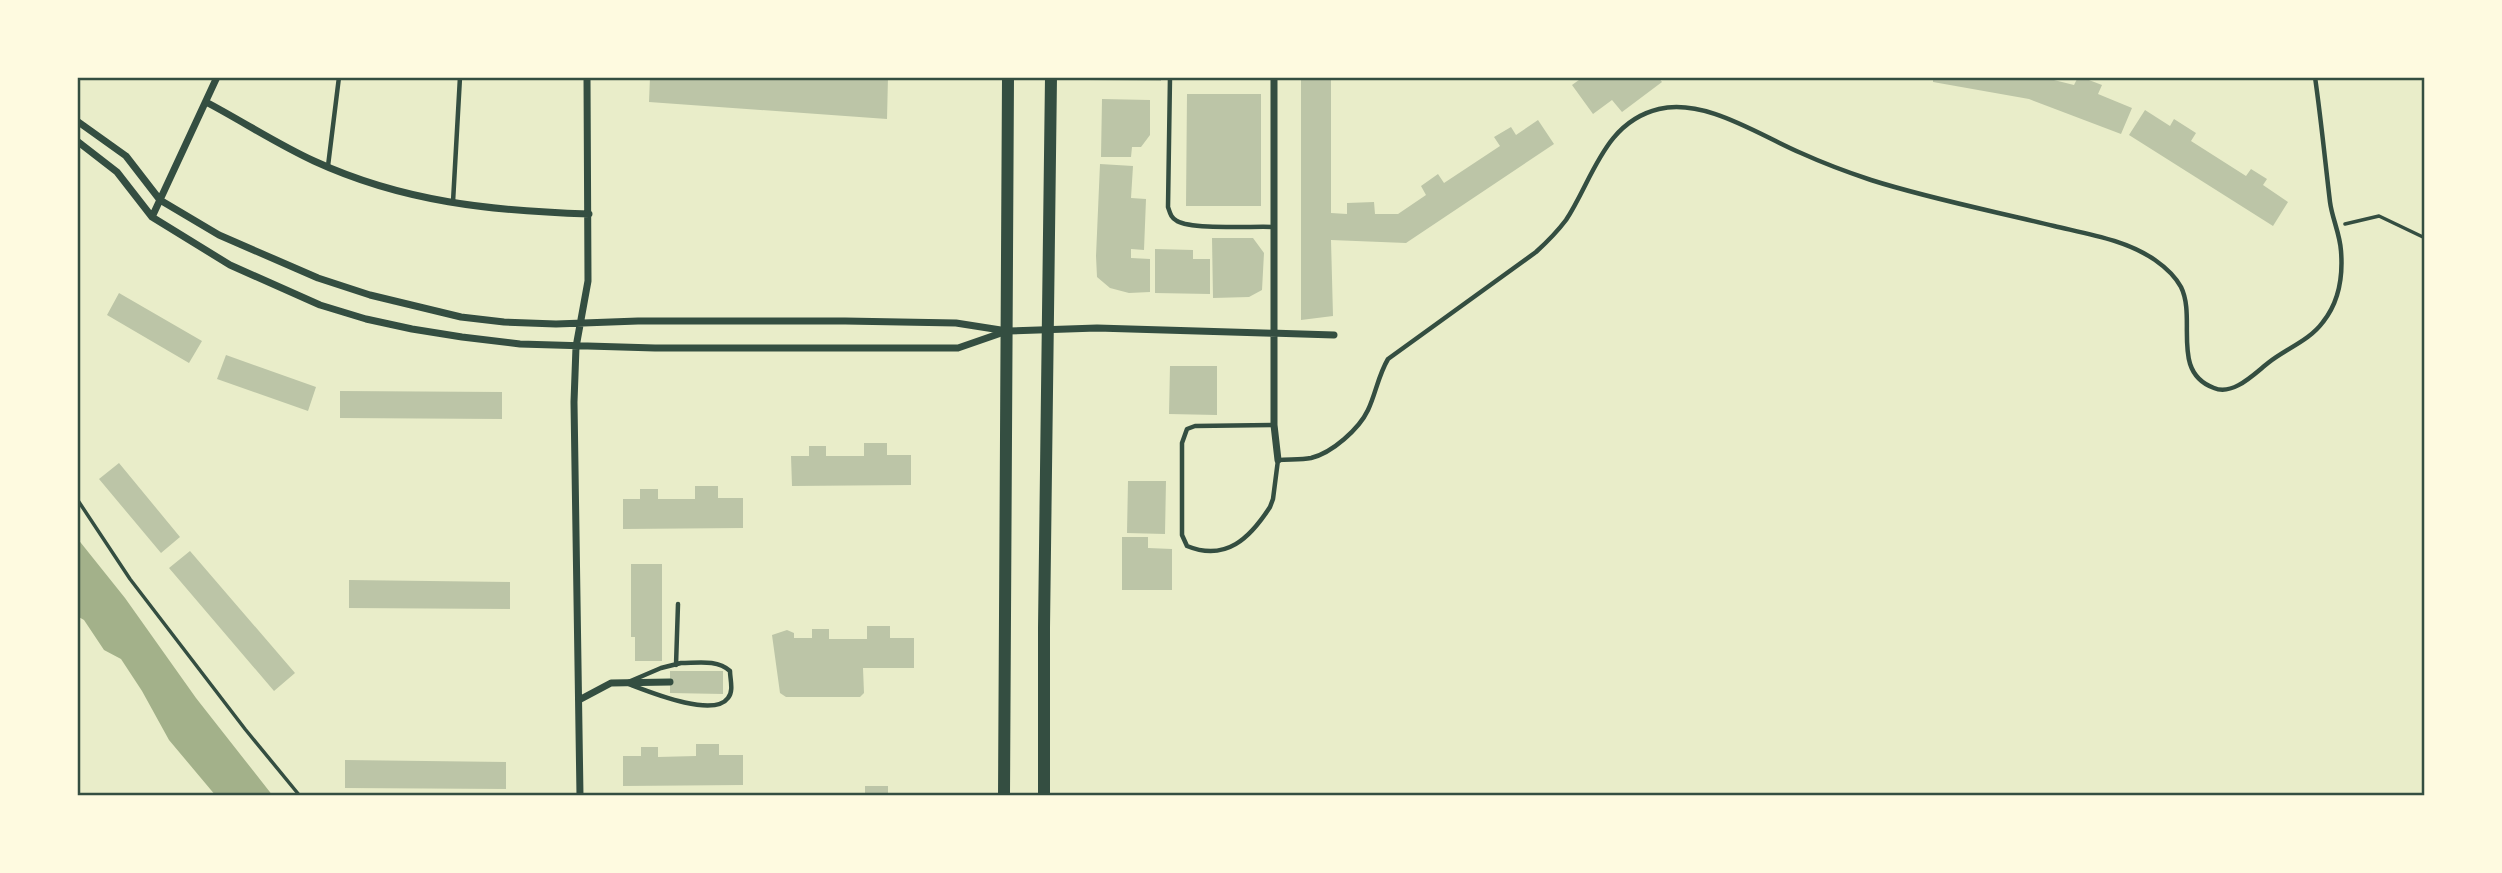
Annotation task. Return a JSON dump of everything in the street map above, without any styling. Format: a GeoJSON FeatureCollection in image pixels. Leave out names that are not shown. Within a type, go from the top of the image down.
{"type":"FeatureCollection","features":[{"type":"Feature","properties":{"kind":"main road"},"geometry":{"type":"LineString","coordinates":[[1004,796],[1008,77]]}},
{"type":"Feature","properties":{"kind":"main road"},"geometry":{"type":"LineString","coordinates":[[1044,796],[1051,77]]}},
{"type":"Feature","properties":{"kind":"street"},"geometry":{"type":"LineString","coordinates":[[152,217],[217,77]]}},
{"type":"Feature","properties":{"kind":"street"},"geometry":{"type":"LineString","coordinates":[[580,796],[574,402],[576,346],[588,281],[587,77]]}},
{"type":"Feature","properties":{"kind":"street"},"geometry":{"type":"LineString","coordinates":[[1274,77],[1274,425],[1279,460]]}},
{"type":"Feature","properties":{"kind":"street"},"geometry":{"type":"LineString","coordinates":[[206,102],[328,167],[380,186],[453,204],[499,210],[589,214]]}},
{"type":"Feature","properties":{"kind":"street"},"geometry":{"type":"LineString","coordinates":[[77,121],[126,156],[160,200],[219,235],[270,259],[370,296],[461,317],[504,322],[581,324],[638,321],[928,322],[956,323],[1007,331],[1097,328],[1334,335]]}},
{"type":"Feature","properties":{"kind":"street"},"geometry":{"type":"LineString","coordinates":[[77,141],[117,172],[152,217],[230,265],[320,305],[366,319],[462,337],[576,346],[958,348],[1007,331]]}},
{"type":"Feature","properties":{"kind":"street"},"geometry":{"type":"LineString","coordinates":[[579,700],[611,683],[670,682]]}},
{"type":"Feature","properties":{"kind":"lane"},"geometry":{"type":"LineString","coordinates":[[328,167],[339,77]]}},
{"type":"Feature","properties":{"kind":"lane"},"geometry":{"type":"LineString","coordinates":[[453,204],[460,77]]}},
{"type":"Feature","properties":{"kind":"lane"},"geometry":{"type":"LineString","coordinates":[[1170,77],[1170,216],[1177,222],[1191,225],[1274,227]]}},
{"type":"Feature","properties":{"kind":"lane"},"geometry":{"type":"LineString","coordinates":[[1274,425],[1195,426],[1187,429],[1182,443],[1182,535],[1187,545],[1215,551],[1238,544],[1270,506],[1279,460],[1309,458],[1324,453],[1347,435],[1364,417],[1388,359],[1536,252],[1550,239],[1565,220],[1601,151],[1614,136],[1640,117],[1658,109],[1685,106],[1714,113],[1804,154],[1872,180],[2063,228],[2137,250],[2170,272],[2181,287],[2185,302],[2187,356],[2193,371],[2215,389],[2229,389],[2243,382],[2280,353],[2310,337],[2333,309],[2339,289],[2341,250],[2331,207],[2315,77]]}},
{"type":"Feature","properties":{"kind":"lane"},"geometry":{"type":"LineString","coordinates":[[676,665],[678,604]]}},
{"type":"Feature","properties":{"kind":"lane"},"geometry":{"type":"LineString","coordinates":[[717,663],[730,671],[731,691],[725,702],[685,704],[626,683],[661,668],[717,663]]}},
{"type":"Feature","properties":{"kind":"path"},"geometry":{"type":"LineString","coordinates":[[2336,226],[2379,216],[2425,238]]}},
{"type":"Feature","properties":{"kind":"path"},"geometry":{"type":"LineString","coordinates":[[77,499],[130,579],[300,796]]}},
{"type":"Feature","properties":{"kind":"shaded area"},"geometry":{"type":"Polygon","coordinates":[[[77,538],[273,796],[216,796],[169,740],[121,659],[104,650],[84,620],[77,616],[77,538]]]}},
{"type":"Feature","properties":{"kind":"building"},"geometry":{"type":"Polygon","coordinates":[[[650,77],[888,77],[887,119],[649,102],[650,77]]]}},
{"type":"Feature","properties":{"kind":"building"},"geometry":{"type":"Polygon","coordinates":[[[1089,77],[1161,77],[1161,81],[1089,80],[1089,77]]]}},
{"type":"Feature","properties":{"kind":"building"},"geometry":{"type":"Polygon","coordinates":[[[1301,77],[1331,77],[1331,213],[1347,214],[1347,203],[1374,202],[1375,214],[1398,214],[1426,195],[1421,186],[1438,174],[1444,183],[1500,146],[1494,137],[1511,127],[1516,135],[1538,120],[1554,144],[1406,243],[1331,240],[1333,316],[1301,320],[1301,77]]]}},
{"type":"Feature","properties":{"kind":"building"},"geometry":{"type":"Polygon","coordinates":[[[1583,77],[1658,77],[1662,82],[1622,112],[1612,100],[1593,114],[1572,85],[1583,77]]]}},
{"type":"Feature","properties":{"kind":"building"},"geometry":{"type":"Polygon","coordinates":[[[1933,77],[2050,77],[2074,85],[2078,77],[2081,77],[2102,85],[2098,94],[2132,108],[2121,134],[2029,99],[1933,82],[1933,77]]]}},
{"type":"Feature","properties":{"kind":"building"},"geometry":{"type":"Polygon","coordinates":[[[1187,94],[1261,94],[1261,206],[1186,206],[1187,94]]]}},
{"type":"Feature","properties":{"kind":"building"},"geometry":{"type":"Polygon","coordinates":[[[1102,99],[1150,100],[1150,135],[1141,147],[1132,147],[1131,157],[1101,157],[1102,99]]]}},
{"type":"Feature","properties":{"kind":"building"},"geometry":{"type":"Polygon","coordinates":[[[2145,110],[2170,126],[2174,119],[2196,133],[2191,141],[2246,176],[2251,169],[2267,179],[2263,185],[2288,202],[2273,226],[2129,135],[2145,110]]]}},
{"type":"Feature","properties":{"kind":"building"},"geometry":{"type":"Polygon","coordinates":[[[1100,164],[1133,166],[1131,198],[1146,199],[1144,250],[1131,249],[1131,258],[1150,259],[1150,292],[1129,293],[1110,288],[1097,277],[1100,164]]]}},
{"type":"Feature","properties":{"kind":"building"},"geometry":{"type":"Polygon","coordinates":[[[1212,238],[1253,238],[1264,253],[1262,290],[1249,297],[1213,298],[1212,238]]]}},
{"type":"Feature","properties":{"kind":"building"},"geometry":{"type":"Polygon","coordinates":[[[1155,249],[1193,250],[1193,259],[1210,259],[1210,294],[1155,293],[1155,249]]]}},
{"type":"Feature","properties":{"kind":"building"},"geometry":{"type":"Polygon","coordinates":[[[119,293],[202,341],[189,363],[107,315],[119,293]]]}},
{"type":"Feature","properties":{"kind":"building"},"geometry":{"type":"Polygon","coordinates":[[[226,355],[316,387],[308,411],[217,379],[226,355]]]}},
{"type":"Feature","properties":{"kind":"building"},"geometry":{"type":"Polygon","coordinates":[[[1170,366],[1217,366],[1217,415],[1169,414],[1170,366]]]}},
{"type":"Feature","properties":{"kind":"building"},"geometry":{"type":"Polygon","coordinates":[[[340,391],[502,392],[502,419],[340,418],[340,391]]]}},
{"type":"Feature","properties":{"kind":"building"},"geometry":{"type":"Polygon","coordinates":[[[864,443],[887,443],[887,455],[911,455],[911,485],[792,486],[791,456],[809,456],[809,446],[826,446],[826,456],[864,456],[864,443]]]}},
{"type":"Feature","properties":{"kind":"building"},"geometry":{"type":"Polygon","coordinates":[[[119,463],[180,537],[161,553],[99,479],[119,463]]]}},
{"type":"Feature","properties":{"kind":"building"},"geometry":{"type":"Polygon","coordinates":[[[1128,481],[1166,481],[1165,534],[1127,533],[1128,481]]]}},
{"type":"Feature","properties":{"kind":"building"},"geometry":{"type":"Polygon","coordinates":[[[695,486],[718,486],[718,498],[743,498],[743,528],[623,529],[623,499],[640,499],[640,489],[658,489],[658,499],[695,499],[695,486]]]}},
{"type":"Feature","properties":{"kind":"building"},"geometry":{"type":"Polygon","coordinates":[[[1122,537],[1148,537],[1148,548],[1172,549],[1172,590],[1122,590],[1122,537]]]}},
{"type":"Feature","properties":{"kind":"building"},"geometry":{"type":"Polygon","coordinates":[[[190,551],[295,673],[274,691],[169,568],[190,551]]]}},
{"type":"Feature","properties":{"kind":"building"},"geometry":{"type":"Polygon","coordinates":[[[631,564],[662,564],[662,661],[635,661],[635,637],[631,637],[631,564]]]}},
{"type":"Feature","properties":{"kind":"building"},"geometry":{"type":"Polygon","coordinates":[[[349,580],[510,582],[510,609],[349,608],[349,580]]]}},
{"type":"Feature","properties":{"kind":"building"},"geometry":{"type":"Polygon","coordinates":[[[867,626],[890,626],[890,638],[914,638],[914,668],[863,668],[864,693],[860,697],[786,697],[780,693],[772,635],[787,630],[794,633],[794,638],[812,638],[812,629],[829,629],[829,639],[867,639],[867,626]]]}},
{"type":"Feature","properties":{"kind":"building"},"geometry":{"type":"Polygon","coordinates":[[[670,671],[723,671],[723,694],[670,693],[670,671]]]}},
{"type":"Feature","properties":{"kind":"building"},"geometry":{"type":"Polygon","coordinates":[[[696,744],[719,744],[719,755],[743,755],[743,785],[623,786],[623,756],[641,756],[641,747],[658,747],[658,757],[696,756],[696,744]]]}},
{"type":"Feature","properties":{"kind":"building"},"geometry":{"type":"Polygon","coordinates":[[[345,760],[506,762],[506,789],[345,788],[345,760]]]}},
{"type":"Feature","properties":{"kind":"building"},"geometry":{"type":"Polygon","coordinates":[[[865,786],[888,786],[888,796],[865,796],[865,786]]]}}]}
